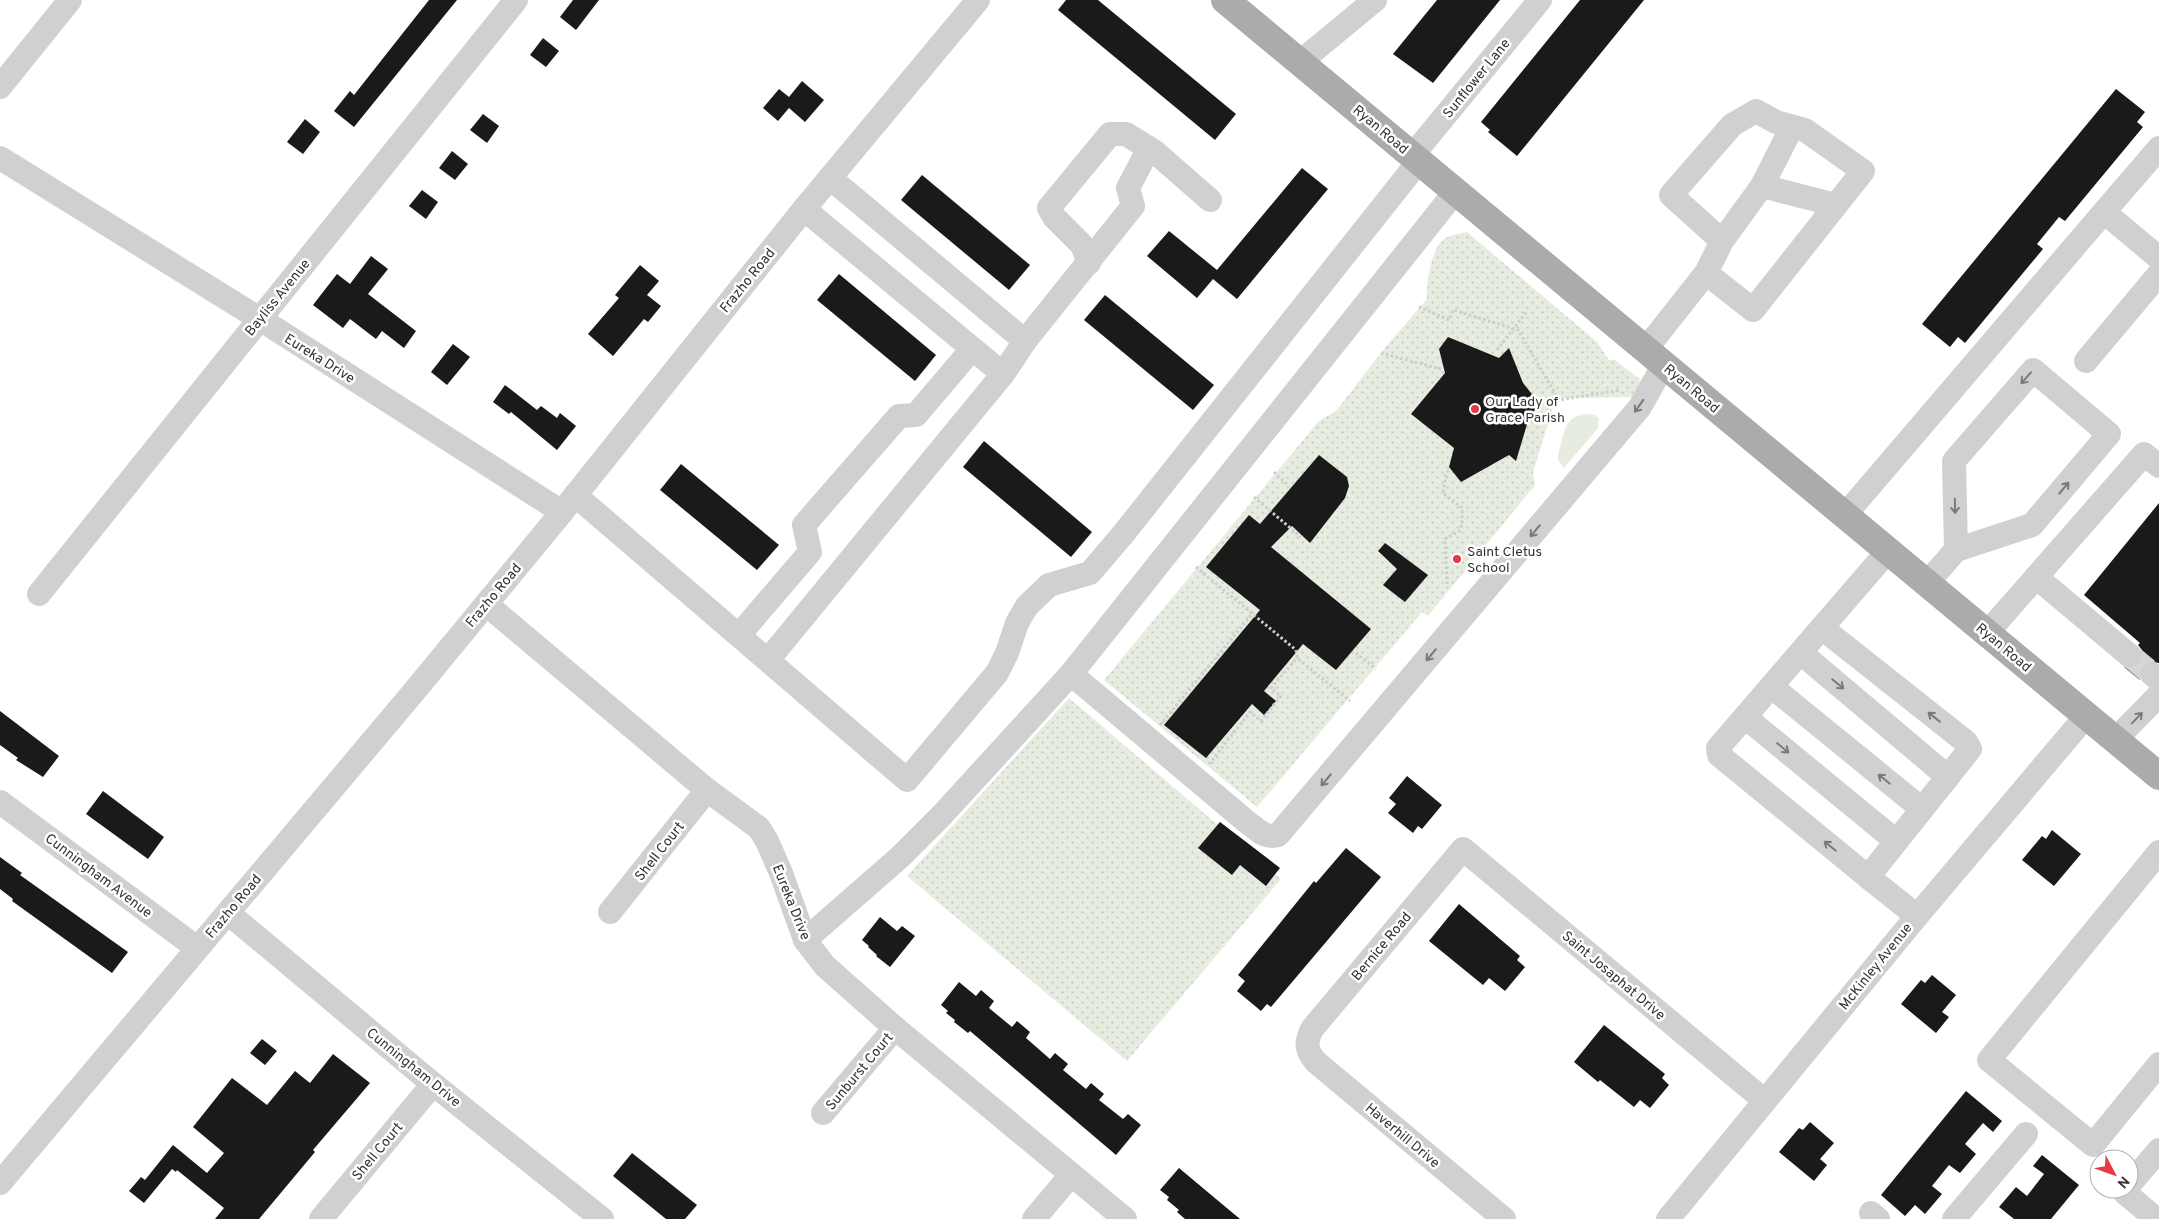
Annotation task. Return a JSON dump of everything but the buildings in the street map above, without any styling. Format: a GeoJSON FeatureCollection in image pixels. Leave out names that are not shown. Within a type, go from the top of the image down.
{"type":"FeatureCollection","features":[{"type":"Feature","properties":{"kind":"main road","name":"Ryan Road"},"geometry":{"type":"LineString","coordinates":[[1226,0],[2159,776]]}},
{"type":"Feature","properties":{"kind":"street"},"geometry":{"type":"LineString","coordinates":[[0,87],[70,0]]}},
{"type":"Feature","properties":{"kind":"street","name":"Bayliss Avenue"},"geometry":{"type":"LineString","coordinates":[[39,594],[516,0]]}},
{"type":"Feature","properties":{"kind":"street","name":"Frazho Road"},"geometry":{"type":"LineString","coordinates":[[0,1183],[569,504],[804,209],[978,0]]}},
{"type":"Feature","properties":{"kind":"street"},"geometry":{"type":"LineString","coordinates":[[1300,62],[1375,0]]}},
{"type":"Feature","properties":{"kind":"street","name":"Sunflower Lane"},"geometry":{"type":"LineString","coordinates":[[768,660],[906,780],[997,673],[1007,653],[1017,623],[1027,606],[1050,585],[1090,573],[1130,525],[1540,0]]}},
{"type":"Feature","properties":{"kind":"street"},"geometry":{"type":"LineString","coordinates":[[1706,273],[1753,310],[1863,171],[1805,130],[1776,122],[1756,111],[1732,125],[1671,195],[1722,241]]}},
{"type":"Feature","properties":{"kind":"street"},"geometry":{"type":"LineString","coordinates":[[1071,674],[1247,822],[1265,835],[1272,837],[1278,835],[1640,407],[1655,357],[1706,273],[1722,241],[1762,186],[1792,127]]}},
{"type":"Feature","properties":{"kind":"street"},"geometry":{"type":"LineString","coordinates":[[1089,263],[1082,244],[1054,217],[1049,208],[1110,134],[1126,134],[1149,148],[1210,200]]}},
{"type":"Feature","properties":{"kind":"street"},"geometry":{"type":"LineString","coordinates":[[768,660],[1003,374],[1025,341],[1133,206],[1128,188],[1149,148]]}},
{"type":"Feature","properties":{"kind":"street"},"geometry":{"type":"LineString","coordinates":[[1845,515],[2159,148]]}},
{"type":"Feature","properties":{"kind":"street","name":"Eureka Drive"},"geometry":{"type":"LineString","coordinates":[[0,158],[260,319],[569,504],[739,635],[768,660]]}},
{"type":"Feature","properties":{"kind":"street"},"geometry":{"type":"LineString","coordinates":[[830,178],[1025,341]]}},
{"type":"Feature","properties":{"kind":"street"},"geometry":{"type":"LineString","coordinates":[[1762,186],[1836,205]]}},
{"type":"Feature","properties":{"kind":"street"},"geometry":{"type":"LineString","coordinates":[[805,940],[900,857],[942,815],[1071,674],[1455,192]]}},
{"type":"Feature","properties":{"kind":"street"},"geometry":{"type":"LineString","coordinates":[[804,209],[1003,374]]}},
{"type":"Feature","properties":{"kind":"street"},"geometry":{"type":"LineString","coordinates":[[2104,212],[2159,258]]}},
{"type":"Feature","properties":{"kind":"street"},"geometry":{"type":"LineString","coordinates":[[2086,361],[2159,274]]}},
{"type":"Feature","properties":{"kind":"street"},"geometry":{"type":"LineString","coordinates":[[739,635],[810,552],[804,525],[899,416],[916,415],[972,349]]}},
{"type":"Feature","properties":{"kind":"street"},"geometry":{"type":"LineString","coordinates":[[1927,583],[1956,550],[2032,525],[2109,434],[2032,370],[1954,461],[1956,550]]}},
{"type":"Feature","properties":{"kind":"street"},"geometry":{"type":"LineString","coordinates":[[1987,633],[2144,454],[2159,466]]}},
{"type":"Feature","properties":{"kind":"street"},"geometry":{"type":"LineString","coordinates":[[1888,551],[1718,748],[1719,755],[1917,916]]}},
{"type":"Feature","properties":{"kind":"street"},"geometry":{"type":"LineString","coordinates":[[2036,577],[2129,655]]}},
{"type":"Feature","properties":{"kind":"street","name":"Eureka Drive"},"geometry":{"type":"LineString","coordinates":[[486,604],[708,790],[759,828],[778,865],[805,940],[825,966],[895,1028],[1125,1219]]}},
{"type":"Feature","properties":{"kind":"street"},"geometry":{"type":"LineString","coordinates":[[1822,628],[1966,742],[1970,749],[1868,877]]}},
{"type":"Feature","properties":{"kind":"street"},"geometry":{"type":"LineString","coordinates":[[1801,653],[1948,777]]}},
{"type":"Feature","properties":{"kind":"street"},"geometry":{"type":"LineString","coordinates":[[2115,740],[2157,683]]}},
{"type":"Feature","properties":{"kind":"street"},"geometry":{"type":"LineString","coordinates":[[1772,687],[1922,809]]}},
{"type":"Feature","properties":{"kind":"street","name":"McKinley Avenue"},"geometry":{"type":"LineString","coordinates":[[1668,1219],[1917,916],[2086,716]]}},
{"type":"Feature","properties":{"kind":"street"},"geometry":{"type":"LineString","coordinates":[[1745,717],[1896,841]]}},
{"type":"Feature","properties":{"kind":"street","name":"Shell Court"},"geometry":{"type":"LineString","coordinates":[[610,912],[708,790]]}},
{"type":"Feature","properties":{"kind":"street","name":"Cunningham Avenue"},"geometry":{"type":"LineString","coordinates":[[0,802],[197,948]]}},
{"type":"Feature","properties":{"kind":"street","name":"Bernice Road"},"geometry":{"type":"LineString","coordinates":[[1306,1046],[1312,1029],[1463,849]]}},
{"type":"Feature","properties":{"kind":"street","name":"Saint Josaphat Drive"},"geometry":{"type":"LineString","coordinates":[[1463,849],[1765,1101]]}},
{"type":"Feature","properties":{"kind":"street"},"geometry":{"type":"LineString","coordinates":[[2159,852],[1989,1060],[2093,1145],[2159,1064]]}},
{"type":"Feature","properties":{"kind":"street","name":"Cunningham Drive"},"geometry":{"type":"LineString","coordinates":[[228,913],[433,1084],[602,1219]]}},
{"type":"Feature","properties":{"kind":"street","name":"Sunburst Court"},"geometry":{"type":"LineString","coordinates":[[823,1113],[895,1028]]}},
{"type":"Feature","properties":{"kind":"street","name":"Haverhill Drive"},"geometry":{"type":"LineString","coordinates":[[1306,1046],[1316,1062],[1504,1219]]}},
{"type":"Feature","properties":{"kind":"street","name":"Shell Court"},"geometry":{"type":"LineString","coordinates":[[321,1219],[433,1084]]}},
{"type":"Feature","properties":{"kind":"street"},"geometry":{"type":"LineString","coordinates":[[1954,1219],[2026,1134]]}},
{"type":"Feature","properties":{"kind":"street"},"geometry":{"type":"LineString","coordinates":[[2139,1173],[2159,1150]]}},
{"type":"Feature","properties":{"kind":"street"},"geometry":{"type":"LineString","coordinates":[[1034,1219],[1071,1175]]}},
{"type":"Feature","properties":{"kind":"street"},"geometry":{"type":"LineString","coordinates":[[2132,1199],[2156,1219]]}},
{"type":"Feature","properties":{"kind":"path"},"geometry":{"type":"LineString","coordinates":[[1419,307],[1449,320],[1453,310],[1518,330],[1559,400],[1620,390]]}},
{"type":"Feature","properties":{"kind":"path"},"geometry":{"type":"LineString","coordinates":[[1497,350],[1528,311]]}},
{"type":"Feature","properties":{"kind":"path"},"geometry":{"type":"LineString","coordinates":[[1381,353],[1441,369]]}},
{"type":"Feature","properties":{"kind":"path"},"geometry":{"type":"LineString","coordinates":[[1447,584],[1445,539],[1459,531],[1462,518],[1462,508],[1443,493],[1449,469]]}},
{"type":"Feature","properties":{"kind":"path"},"geometry":{"type":"LineString","coordinates":[[1274,472],[1290,486]]}},
{"type":"Feature","properties":{"kind":"path"},"geometry":{"type":"LineString","coordinates":[[1254,497],[1301,537]]}},
{"type":"Feature","properties":{"kind":"path"},"geometry":{"type":"LineString","coordinates":[[1196,567],[1296,650],[1297,658],[1350,700]]}},
{"type":"Feature","properties":{"kind":"path"},"geometry":{"type":"LineString","coordinates":[[1158,727],[1252,614]]}},
{"type":"Feature","properties":{"kind":"path"},"geometry":{"type":"LineString","coordinates":[[1356,653],[1376,669]]}},
{"type":"Feature","properties":{"kind":"path"},"geometry":{"type":"LineString","coordinates":[[1207,767],[1250,712],[1261,721],[1281,696],[1271,688],[1297,658]]}},
{"type":"Feature","properties":{"kind":"shaded area"},"geometry":{"type":"Polygon","coordinates":[[[1467,232],[1597,342],[1609,360],[1615,360],[1642,381],[1637,397],[1556,398],[1533,472],[1535,485],[1428,616],[1422,612],[1257,807],[1104,680],[1319,421],[1336,411],[1384,349],[1427,299],[1430,267],[1439,244],[1449,236],[1467,232]]]}},
{"type":"Feature","properties":{"kind":"shaded area"},"geometry":{"type":"Polygon","coordinates":[[[1584,414],[1594,415],[1599,418],[1598,428],[1564,468],[1558,460],[1566,428],[1572,419],[1584,414]]]}},
{"type":"Feature","properties":{"kind":"shaded area"},"geometry":{"type":"Polygon","coordinates":[[[1069,698],[1281,879],[1127,1061],[907,876],[1069,698]]]}},
{"type":"Feature","properties":{"kind":"tunnel"},"geometry":{"type":"LineString","coordinates":[[2129,655],[2152,674]]}},
{"type":"Feature","properties":{"kind":"place","name":"Our Lady of Grace Parish"},"geometry":{"type":"Point","coordinates":[1475,409]}},
{"type":"Feature","properties":{"kind":"place","name":"Saint Cletus School"},"geometry":{"type":"Point","coordinates":[1457,559]}}]}
